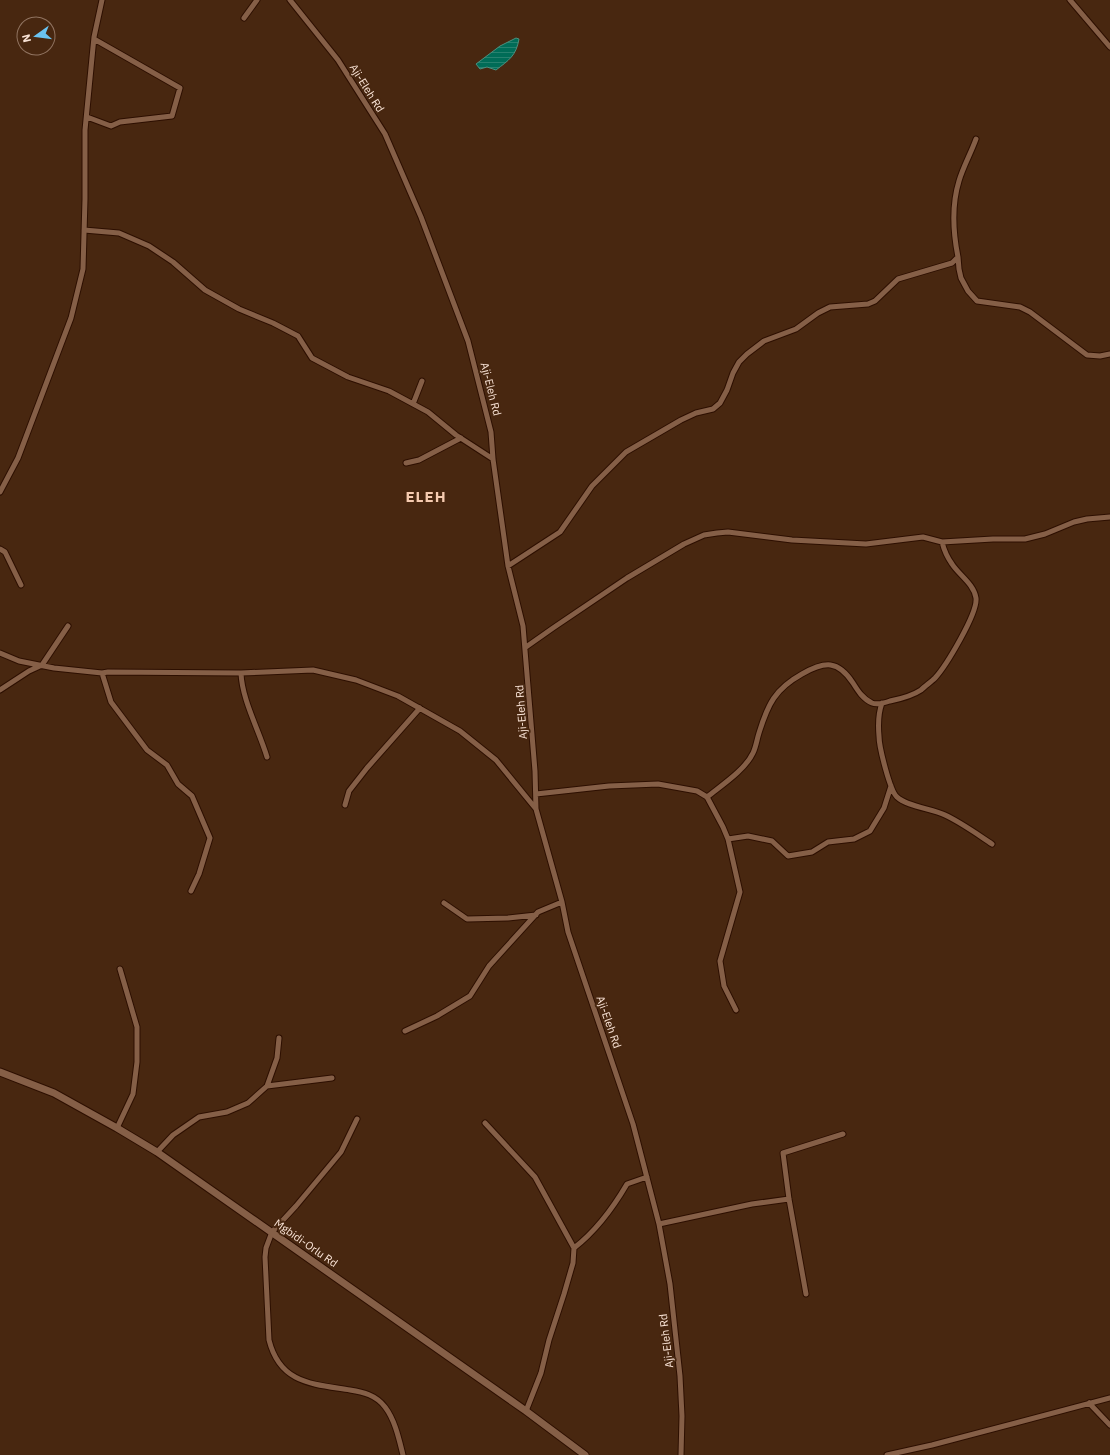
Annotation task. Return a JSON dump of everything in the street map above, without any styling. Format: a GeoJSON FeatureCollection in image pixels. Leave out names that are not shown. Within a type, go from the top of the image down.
{"type":"FeatureCollection","features":[{"type":"Feature","properties":{"kind":"main road","name":"Mgbidi-Orlu Rd"},"geometry":{"type":"LineString","coordinates":[[0,1072],[54,1093],[157,1152],[526,1411],[585,1455]]}},
{"type":"Feature","properties":{"kind":"street"},"geometry":{"type":"LineString","coordinates":[[0,492],[18,458],[71,318],[83,269],[87,117],[94,39],[102,0]]}},
{"type":"Feature","properties":{"kind":"street"},"geometry":{"type":"LineString","coordinates":[[244,18],[257,0]]}},
{"type":"Feature","properties":{"kind":"street","name":"Aji-Eleh Rd"},"geometry":{"type":"LineString","coordinates":[[290,0],[338,60],[388,141],[421,217],[468,341],[491,432],[508,566],[523,626],[526,647],[535,771],[536,809],[562,902],[568,932],[633,1124],[658,1224],[670,1284],[674,1336],[680,1376],[682,1416],[681,1455]]}},
{"type":"Feature","properties":{"kind":"street"},"geometry":{"type":"LineString","coordinates":[[1070,0],[1110,47]]}},
{"type":"Feature","properties":{"kind":"street"},"geometry":{"type":"LineString","coordinates":[[87,117],[111,126],[120,122],[172,116],[180,88],[94,39]]}},
{"type":"Feature","properties":{"kind":"street"},"geometry":{"type":"LineString","coordinates":[[976,139],[961,175],[954,201],[954,231],[958,257],[958,269],[968,291],[977,301],[1020,307],[1030,312],[1087,355],[1100,356],[1110,354]]}},
{"type":"Feature","properties":{"kind":"street"},"geometry":{"type":"LineString","coordinates":[[84,230],[119,233],[149,246],[173,262],[205,290],[239,309],[273,323],[298,336],[312,358],[348,377],[389,391],[428,412],[461,438],[494,459]]}},
{"type":"Feature","properties":{"kind":"street"},"geometry":{"type":"LineString","coordinates":[[508,566],[560,532],[592,486],[626,452],[681,420],[696,413],[713,409],[720,403],[727,390],[733,373],[740,362],[747,354],[764,341],[791,331],[818,313],[830,308],[868,304],[875,301],[898,279],[952,263],[958,257]]}},
{"type":"Feature","properties":{"kind":"street"},"geometry":{"type":"LineString","coordinates":[[413,404],[422,381]]}},
{"type":"Feature","properties":{"kind":"street"},"geometry":{"type":"LineString","coordinates":[[406,463],[418,460],[461,438]]}},
{"type":"Feature","properties":{"kind":"street"},"geometry":{"type":"LineString","coordinates":[[526,647],[628,578],[684,544],[704,535],[717,532],[792,540],[866,544],[923,536],[942,542],[1025,539],[1045,534],[1074,522],[1110,516]]}},
{"type":"Feature","properties":{"kind":"street"},"geometry":{"type":"LineString","coordinates":[[707,797],[745,765],[754,753],[767,709],[774,695],[788,682],[804,673],[820,666],[830,664],[839,667],[851,680],[861,695],[873,704],[902,698],[920,690],[935,678],[973,616],[976,606],[974,591],[952,565],[946,555],[942,542]]}},
{"type":"Feature","properties":{"kind":"street"},"geometry":{"type":"LineString","coordinates":[[0,550],[5,552],[21,585]]}},
{"type":"Feature","properties":{"kind":"street"},"geometry":{"type":"LineString","coordinates":[[0,690],[42,665],[68,626]]}},
{"type":"Feature","properties":{"kind":"street"},"geometry":{"type":"LineString","coordinates":[[0,653],[19,661],[102,673],[241,673],[313,670],[363,683],[398,696],[460,731],[496,760],[536,809]]}},
{"type":"Feature","properties":{"kind":"street"},"geometry":{"type":"LineString","coordinates":[[102,673],[111,702],[147,750],[168,765],[178,784],[192,796],[210,838],[192,891]]}},
{"type":"Feature","properties":{"kind":"street"},"geometry":{"type":"LineString","coordinates":[[241,673],[242,687],[267,757]]}},
{"type":"Feature","properties":{"kind":"street"},"geometry":{"type":"LineString","coordinates":[[882,703],[879,712],[879,738],[895,796],[900,800],[947,816],[992,844]]}},
{"type":"Feature","properties":{"kind":"street"},"geometry":{"type":"LineString","coordinates":[[345,805],[349,791],[367,768],[420,708]]}},
{"type":"Feature","properties":{"kind":"street"},"geometry":{"type":"LineString","coordinates":[[536,794],[609,786],[658,784],[697,791],[707,797],[728,839],[740,892],[720,961],[724,986],[736,1010]]}},
{"type":"Feature","properties":{"kind":"street"},"geometry":{"type":"LineString","coordinates":[[728,839],[748,836],[772,841],[788,856],[812,852],[828,842],[854,839],[870,831],[884,808],[891,786]]}},
{"type":"Feature","properties":{"kind":"street"},"geometry":{"type":"LineString","coordinates":[[405,1031],[437,1016],[470,996],[489,966],[538,912],[562,902]]}},
{"type":"Feature","properties":{"kind":"street"},"geometry":{"type":"LineString","coordinates":[[444,903],[467,919],[508,918],[536,915]]}},
{"type":"Feature","properties":{"kind":"street"},"geometry":{"type":"LineString","coordinates":[[117,1128],[133,1094],[137,1062],[137,1027],[120,969]]}},
{"type":"Feature","properties":{"kind":"street"},"geometry":{"type":"LineString","coordinates":[[157,1152],[173,1135],[199,1117],[227,1112],[241,1106],[267,1086],[277,1058],[279,1038]]}},
{"type":"Feature","properties":{"kind":"street"},"geometry":{"type":"LineString","coordinates":[[267,1086],[332,1078]]}},
{"type":"Feature","properties":{"kind":"street"},"geometry":{"type":"LineString","coordinates":[[357,1119],[341,1152],[272,1232],[266,1248],[265,1257],[269,1340],[272,1354],[294,1378],[304,1382],[364,1392],[376,1398],[385,1406],[391,1418],[403,1455]]}},
{"type":"Feature","properties":{"kind":"street"},"geometry":{"type":"LineString","coordinates":[[485,1123],[535,1177],[574,1248],[573,1263],[566,1288],[549,1340],[541,1372],[526,1411]]}},
{"type":"Feature","properties":{"kind":"street"},"geometry":{"type":"LineString","coordinates":[[806,1294],[789,1199],[783,1153],[843,1134]]}},
{"type":"Feature","properties":{"kind":"street"},"geometry":{"type":"LineString","coordinates":[[574,1248],[586,1238],[608,1213],[627,1184],[647,1177]]}},
{"type":"Feature","properties":{"kind":"street"},"geometry":{"type":"LineString","coordinates":[[658,1224],[752,1204],[789,1199]]}},
{"type":"Feature","properties":{"kind":"street"},"geometry":{"type":"LineString","coordinates":[[887,1455],[932,1445],[1110,1398]]}},
{"type":"Feature","properties":{"kind":"street"},"geometry":{"type":"LineString","coordinates":[[1089,1403],[1110,1425]]}},
{"type":"Feature","properties":{"kind":"water"},"geometry":{"type":"Polygon","coordinates":[[[516,38],[519,39],[514,54],[496,70],[487,67],[480,69],[476,64],[500,46],[516,38]]]}},
{"type":"Feature","properties":{"kind":"district","name":"ELEH"},"geometry":{"type":"Point","coordinates":[426,496]}}]}
